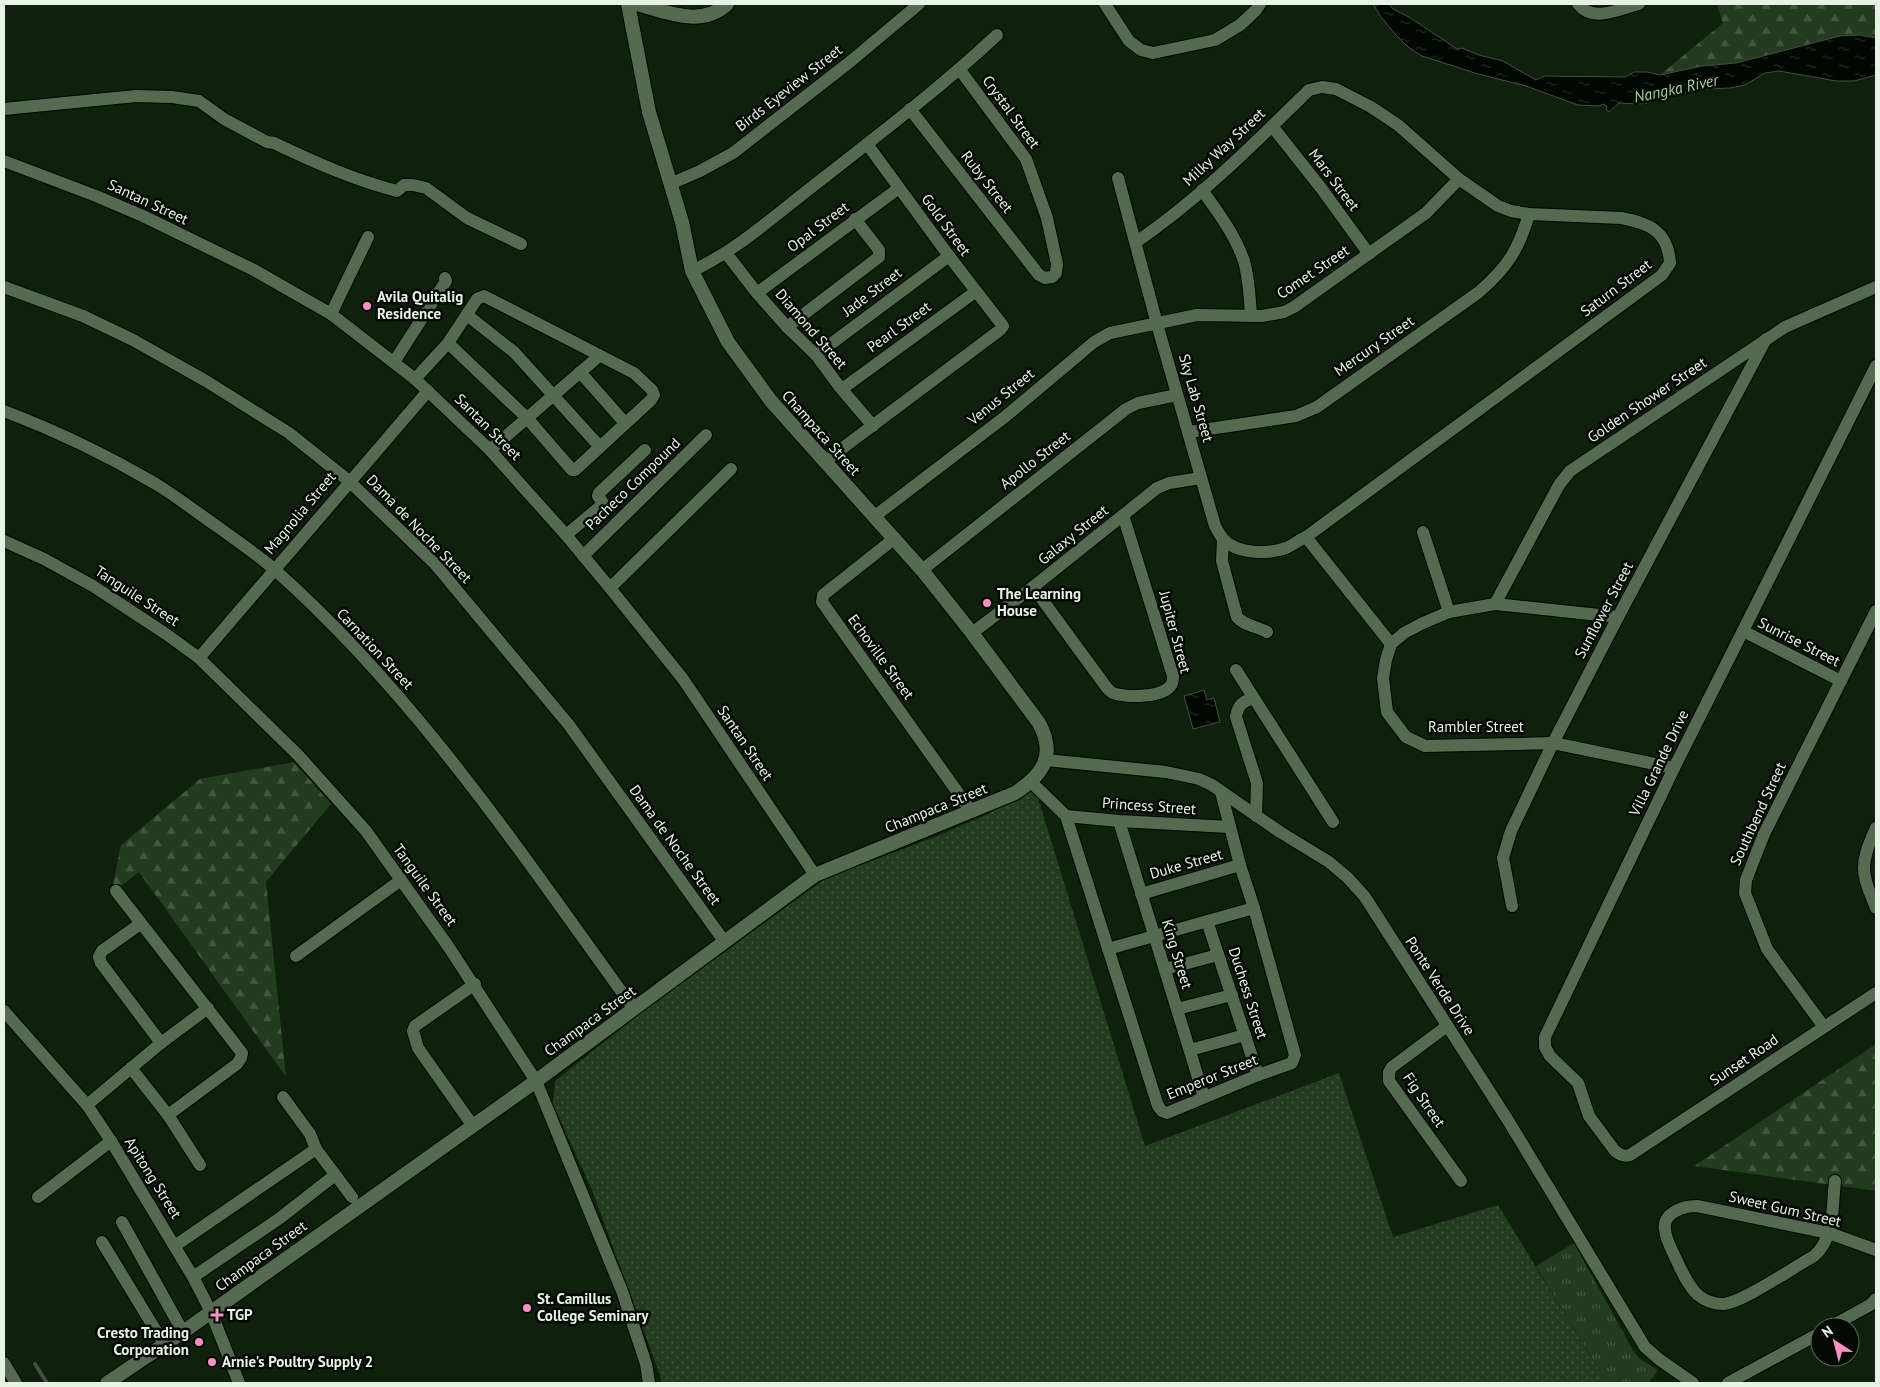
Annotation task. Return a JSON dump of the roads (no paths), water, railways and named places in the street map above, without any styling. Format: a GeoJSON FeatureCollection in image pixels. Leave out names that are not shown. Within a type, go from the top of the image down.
{"type":"FeatureCollection","features":[{"type":"Feature","properties":{"kind":"street","name":"Champaca Street"},"geometry":{"type":"LineString","coordinates":[[106,1383],[183,1332],[536,1081],[815,875],[1015,793],[1030,781],[1046,760],[1048,752],[1046,740],[1039,723],[972,633],[895,538],[771,402],[728,342],[692,271],[682,222],[649,112],[628,4]]}},
{"type":"Feature","properties":{"kind":"street"},"geometry":{"type":"LineString","coordinates":[[637,4],[696,18],[710,14],[727,4]]}},
{"type":"Feature","properties":{"kind":"street","name":"Birds Eyeview Street"},"geometry":{"type":"LineString","coordinates":[[670,184],[700,171],[733,153],[919,4]]}},
{"type":"Feature","properties":{"kind":"street"},"geometry":{"type":"LineString","coordinates":[[1105,4],[1129,41],[1141,50],[1153,53],[1215,40],[1240,25],[1260,4]]}},
{"type":"Feature","properties":{"kind":"street"},"geometry":{"type":"LineString","coordinates":[[1578,4],[1586,11],[1596,14],[1603,14],[1638,4]]}},
{"type":"Feature","properties":{"kind":"street"},"geometry":{"type":"LineString","coordinates":[[692,271],[726,253],[867,144],[960,70],[997,35]]}},
{"type":"Feature","properties":{"kind":"street","name":"Crystal Street"},"geometry":{"type":"LineString","coordinates":[[960,70],[1026,159],[1047,218],[1057,264],[1056,273],[1052,277],[1046,278],[1039,275]]}},
{"type":"Feature","properties":{"kind":"street","name":"Milky Way Street"},"geometry":{"type":"LineString","coordinates":[[1136,242],[1165,222],[1202,190],[1309,90],[1322,87],[1336,89]]}},
{"type":"Feature","properties":{"kind":"street","name":"Saturn Street"},"geometry":{"type":"LineString","coordinates":[[1306,537],[1662,275],[1670,263],[1668,247],[1658,232],[1634,220],[1529,214],[1511,211],[1498,206],[1459,180],[1385,115],[1336,89]]}},
{"type":"Feature","properties":{"kind":"street"},"geometry":{"type":"LineString","coordinates":[[4,109],[136,96],[172,97],[199,101],[224,119],[267,142],[274,143],[331,169],[373,185],[397,191],[404,185],[426,188],[467,218],[521,244]]}},
{"type":"Feature","properties":{"kind":"street","name":"Ruby Street"},"geometry":{"type":"LineString","coordinates":[[910,109],[1039,275]]}},
{"type":"Feature","properties":{"kind":"street","name":"Mars Street"},"geometry":{"type":"LineString","coordinates":[[1272,126],[1321,188],[1369,254]]}},
{"type":"Feature","properties":{"kind":"street","name":"Gold Street"},"geometry":{"type":"LineString","coordinates":[[867,144],[948,256],[1003,326],[873,426]]}},
{"type":"Feature","properties":{"kind":"street","name":"Santan Street"},"geometry":{"type":"LineString","coordinates":[[4,161],[143,216],[254,270],[331,314],[415,379],[490,450],[566,535],[610,588],[683,680],[815,875]]}},
{"type":"Feature","properties":{"kind":"street","name":"Sky Lab Street"},"geometry":{"type":"LineString","coordinates":[[1118,178],[1177,395],[1190,432],[1201,478],[1215,526],[1223,540]]}},
{"type":"Feature","properties":{"kind":"street","name":"Comet Street"},"geometry":{"type":"LineString","coordinates":[[1157,324],[1198,315],[1274,315],[1289,309],[1426,212],[1459,180]]}},
{"type":"Feature","properties":{"kind":"street","name":"Opal Street"},"geometry":{"type":"LineString","coordinates":[[757,293],[899,188]]}},
{"type":"Feature","properties":{"kind":"street"},"geometry":{"type":"LineString","coordinates":[[1202,190],[1222,218],[1244,262],[1251,316]]}},
{"type":"Feature","properties":{"kind":"street","name":"Mercury Street"},"geometry":{"type":"LineString","coordinates":[[1190,432],[1296,416],[1317,407],[1491,282],[1502,270],[1519,245],[1529,214]]}},
{"type":"Feature","properties":{"kind":"street"},"geometry":{"type":"LineString","coordinates":[[787,327],[879,257],[879,250],[855,219]]}},
{"type":"Feature","properties":{"kind":"street"},"geometry":{"type":"LineString","coordinates":[[331,314],[368,238]]}},
{"type":"Feature","properties":{"kind":"street","name":"Diamond Street"},"geometry":{"type":"LineString","coordinates":[[726,253],[757,293],[787,327],[816,355],[873,426]]}},
{"type":"Feature","properties":{"kind":"street","name":"Jade Street"},"geometry":{"type":"LineString","coordinates":[[816,355],[948,256]]}},
{"type":"Feature","properties":{"kind":"street"},"geometry":{"type":"LineString","coordinates":[[394,362],[446,281],[445,278]]}},
{"type":"Feature","properties":{"kind":"street","name":"Dama de Noche Street"},"geometry":{"type":"LineString","coordinates":[[4,287],[83,316],[133,340],[206,381],[289,433],[349,480],[435,564],[569,726],[724,941]]}},
{"type":"Feature","properties":{"kind":"street","name":"Golden Shower Street"},"geometry":{"type":"LineString","coordinates":[[1495,604],[1559,485],[1570,472],[1766,339],[1803,318],[1876,287]]}},
{"type":"Feature","properties":{"kind":"street","name":"Pearl Street"},"geometry":{"type":"LineString","coordinates":[[842,389],[975,292]]}},
{"type":"Feature","properties":{"kind":"street"},"geometry":{"type":"LineString","coordinates":[[415,379],[448,343],[477,299],[484,296],[634,373],[652,390],[654,395],[651,400],[576,470],[572,470],[527,418],[448,343]]}},
{"type":"Feature","properties":{"kind":"street"},"geometry":{"type":"LineString","coordinates":[[467,315],[514,352],[600,447]]}},
{"type":"Feature","properties":{"kind":"street","name":"Venus Street"},"geometry":{"type":"LineString","coordinates":[[875,516],[1006,416],[1094,342],[1110,333],[1157,324]]}},
{"type":"Feature","properties":{"kind":"street","name":"Sunflower Street"},"geometry":{"type":"LineString","coordinates":[[1512,906],[1503,863],[1503,852],[1511,831],[1553,743],[1618,617],[1766,339]]}},
{"type":"Feature","properties":{"kind":"street"},"geometry":{"type":"LineString","coordinates":[[490,450],[599,356]]}},
{"type":"Feature","properties":{"kind":"street","name":"Villa Grande Drive"},"geometry":{"type":"LineString","coordinates":[[1630,1156],[1619,1154],[1594,1123],[1587,1111],[1581,1087],[1550,1056],[1545,1047],[1544,1037],[1674,768],[1876,366]]}},
{"type":"Feature","properties":{"kind":"street"},"geometry":{"type":"LineString","coordinates":[[580,372],[625,423]]}},
{"type":"Feature","properties":{"kind":"street","name":"Magnolia Street"},"geometry":{"type":"LineString","coordinates":[[198,658],[349,480],[428,391]]}},
{"type":"Feature","properties":{"kind":"street","name":"Apollo Street"},"geometry":{"type":"LineString","coordinates":[[922,570],[1126,409],[1138,403],[1177,395]]}},
{"type":"Feature","properties":{"kind":"street","name":"Carnation Street"},"geometry":{"type":"LineString","coordinates":[[4,412],[33,422],[157,484],[240,543],[274,570],[384,680],[418,720],[489,808],[634,1009]]}},
{"type":"Feature","properties":{"kind":"street"},"geometry":{"type":"LineString","coordinates":[[824,462],[873,426]]}},
{"type":"Feature","properties":{"kind":"street","name":"Pacheco Compound"},"geometry":{"type":"LineString","coordinates":[[583,556],[706,436]]}},
{"type":"Feature","properties":{"kind":"street"},"geometry":{"type":"LineString","coordinates":[[566,535],[602,505],[603,502],[598,496],[601,491],[645,450]]}},
{"type":"Feature","properties":{"kind":"street"},"geometry":{"type":"LineString","coordinates":[[610,588],[731,469]]}},
{"type":"Feature","properties":{"kind":"street","name":"Galaxy Street"},"geometry":{"type":"LineString","coordinates":[[972,633],[1033,587],[1156,488],[1169,483],[1201,478]]}},
{"type":"Feature","properties":{"kind":"street","name":"Jupiter Street"},"geometry":{"type":"LineString","coordinates":[[1033,587],[1106,688],[1113,693],[1131,696],[1159,695],[1167,690],[1172,684],[1173,676],[1123,516]]}},
{"type":"Feature","properties":{"kind":"street"},"geometry":{"type":"LineString","coordinates":[[1423,532],[1449,612]]}},
{"type":"Feature","properties":{"kind":"street"},"geometry":{"type":"LineString","coordinates":[[1267,632],[1253,625],[1240,622],[1237,617],[1222,561],[1223,540],[1234,547],[1245,550],[1273,552],[1288,548],[1306,537],[1391,644],[1404,633],[1423,622],[1449,612],[1495,604],[1618,617]]}},
{"type":"Feature","properties":{"kind":"street","name":"Echoville Street"},"geometry":{"type":"LineString","coordinates":[[895,538],[823,595],[822,602],[971,811]]}},
{"type":"Feature","properties":{"kind":"street","name":"Tanguile Street"},"geometry":{"type":"LineString","coordinates":[[4,542],[44,559],[94,586],[166,634],[198,658],[232,689],[310,768],[366,830],[475,984],[536,1081],[622,1291],[646,1364],[649,1383]]}},
{"type":"Feature","properties":{"kind":"street","name":"Southbend Street"},"geometry":{"type":"LineString","coordinates":[[1824,1026],[1767,949],[1745,893],[1746,880],[1764,834],[1876,611]]}},
{"type":"Feature","properties":{"kind":"street","name":"Sunrise Street"},"geometry":{"type":"LineString","coordinates":[[1743,631],[1841,681]]}},
{"type":"Feature","properties":{"kind":"street","name":"Rambler Street"},"geometry":{"type":"LineString","coordinates":[[1391,644],[1383,678],[1387,712],[1406,737],[1424,746],[1553,743],[1674,768]]}},
{"type":"Feature","properties":{"kind":"street"},"geometry":{"type":"LineString","coordinates":[[1236,670],[1333,822]]}},
{"type":"Feature","properties":{"kind":"street"},"geometry":{"type":"LineString","coordinates":[[1253,698],[1242,702],[1236,717],[1257,784],[1256,816]]}},
{"type":"Feature","properties":{"kind":"street","name":"Ponte Verde Drive"},"geometry":{"type":"LineString","coordinates":[[1046,760],[1186,775],[1199,779],[1329,862],[1353,882],[1365,897],[1509,1122],[1645,1346],[1660,1360],[1693,1383]]}},
{"type":"Feature","properties":{"kind":"street","name":"Emperor Street"},"geometry":{"type":"LineString","coordinates":[[1030,781],[1066,816],[1158,1106],[1167,1113],[1292,1063],[1295,1055],[1229,827],[1221,792]]}},
{"type":"Feature","properties":{"kind":"street","name":"Princess Street"},"geometry":{"type":"LineString","coordinates":[[1066,816],[1229,827]]}},
{"type":"Feature","properties":{"kind":"street","name":"King Street"},"geometry":{"type":"LineString","coordinates":[[1119,821],[1204,1097]]}},
{"type":"Feature","properties":{"kind":"street"},"geometry":{"type":"LineString","coordinates":[[1876,828],[1863,865],[1864,880],[1876,908]]}},
{"type":"Feature","properties":{"kind":"street","name":"Duke Street"},"geometry":{"type":"LineString","coordinates":[[1141,894],[1240,865]]}},
{"type":"Feature","properties":{"kind":"street"},"geometry":{"type":"LineString","coordinates":[[296,956],[401,880]]}},
{"type":"Feature","properties":{"kind":"street"},"geometry":{"type":"LineString","coordinates":[[116,891],[242,1054],[237,1064],[168,1114]]}},
{"type":"Feature","properties":{"kind":"street"},"geometry":{"type":"LineString","coordinates":[[1108,949],[1254,908]]}},
{"type":"Feature","properties":{"kind":"street","name":"Duchess Street"},"geometry":{"type":"LineString","coordinates":[[1207,921],[1258,1075]]}},
{"type":"Feature","properties":{"kind":"street"},"geometry":{"type":"LineString","coordinates":[[140,924],[102,951],[99,957],[101,963],[161,1043]]}},
{"type":"Feature","properties":{"kind":"street"},"geometry":{"type":"LineString","coordinates":[[1165,969],[1218,955]]}},
{"type":"Feature","properties":{"kind":"street"},"geometry":{"type":"LineString","coordinates":[[473,1126],[418,1048],[413,1031],[415,1026],[475,984]]}},
{"type":"Feature","properties":{"kind":"street","name":"Sunset Road"},"geometry":{"type":"LineString","coordinates":[[1630,1156],[1876,993]]}},
{"type":"Feature","properties":{"kind":"street"},"geometry":{"type":"LineString","coordinates":[[1177,1009],[1232,995]]}},
{"type":"Feature","properties":{"kind":"street"},"geometry":{"type":"LineString","coordinates":[[87,1105],[161,1043],[208,1008]]}},
{"type":"Feature","properties":{"kind":"street","name":"Apitong Street"},"geometry":{"type":"LineString","coordinates":[[4,1011],[87,1105],[112,1141],[176,1245],[193,1277],[211,1312],[239,1383]]}},
{"type":"Feature","properties":{"kind":"street","name":"Fig Street"},"geometry":{"type":"LineString","coordinates":[[1447,1026],[1392,1066],[1389,1072],[1389,1081],[1461,1181]]}},
{"type":"Feature","properties":{"kind":"street"},"geometry":{"type":"LineString","coordinates":[[1190,1050],[1245,1035]]}},
{"type":"Feature","properties":{"kind":"street"},"geometry":{"type":"LineString","coordinates":[[131,1068],[168,1114],[200,1165]]}},
{"type":"Feature","properties":{"kind":"street"},"geometry":{"type":"LineString","coordinates":[[282,1096],[310,1134],[316,1149],[352,1197]]}},
{"type":"Feature","properties":{"kind":"street"},"geometry":{"type":"LineString","coordinates":[[38,1197],[112,1141]]}},
{"type":"Feature","properties":{"kind":"street"},"geometry":{"type":"LineString","coordinates":[[176,1245],[316,1149]]}},
{"type":"Feature","properties":{"kind":"street"},"geometry":{"type":"LineString","coordinates":[[193,1277],[280,1218],[335,1175]]}},
{"type":"Feature","properties":{"kind":"street"},"geometry":{"type":"LineString","coordinates":[[1829,1234],[1835,1181]]}},
{"type":"Feature","properties":{"kind":"street","name":"Sweet Gum Street"},"geometry":{"type":"LineString","coordinates":[[1829,1234],[1822,1248],[1814,1256],[1740,1299],[1724,1304],[1716,1304],[1704,1299],[1692,1288],[1679,1265],[1664,1228],[1672,1214],[1686,1206],[1697,1206],[1829,1234],[1876,1250]]}},
{"type":"Feature","properties":{"kind":"street"},"geometry":{"type":"LineString","coordinates":[[122,1222],[183,1332]]}},
{"type":"Feature","properties":{"kind":"street"},"geometry":{"type":"LineString","coordinates":[[102,1242],[164,1344]]}},
{"type":"Feature","properties":{"kind":"street"},"geometry":{"type":"LineString","coordinates":[[1848,1317],[1870,1305],[1876,1299]]}},
{"type":"Feature","properties":{"kind":"street"},"geometry":{"type":"LineString","coordinates":[[1728,1383],[1810,1338]]}},
{"type":"Feature","properties":{"kind":"street"},"geometry":{"type":"LineString","coordinates":[[4,1363],[16,1383]]}},
{"type":"Feature","properties":{"kind":"water","name":"Nangka River"},"geometry":{"type":"Polygon","coordinates":[[[1373,4],[1389,4],[1393,9],[1409,17],[1457,49],[1462,48],[1479,55],[1503,61],[1536,80],[1544,76],[1625,77],[1634,72],[1660,75],[1702,66],[1736,63],[1840,36],[1859,35],[1876,38],[1876,75],[1854,81],[1836,81],[1779,71],[1765,73],[1745,85],[1730,88],[1706,89],[1661,96],[1651,99],[1647,103],[1619,103],[1609,112],[1606,110],[1607,106],[1603,104],[1599,106],[1578,105],[1526,86],[1478,74],[1422,56],[1408,47],[1396,35],[1373,4]]]}},
{"type":"Feature","properties":{"kind":"water"},"geometry":{"type":"Polygon","coordinates":[[[1204,690],[1207,700],[1214,698],[1220,722],[1193,729],[1184,696],[1204,690]]]}},
{"type":"Feature","properties":{"kind":"waterway"},"geometry":{"type":"LineString","coordinates":[[35,1364],[47,1383]]}},
{"type":"Feature","properties":{"kind":"place","name":"Avila Quitalig Residence"},"geometry":{"type":"Point","coordinates":[367,306]}},
{"type":"Feature","properties":{"kind":"place","name":"The Learning House"},"geometry":{"type":"Point","coordinates":[987,603]}},
{"type":"Feature","properties":{"kind":"place","name":"St. Camillus College Seminary"},"geometry":{"type":"Point","coordinates":[527,1308]}},
{"type":"Feature","properties":{"kind":"place","name":"TGP"},"geometry":{"type":"Point","coordinates":[217,1315]}},
{"type":"Feature","properties":{"kind":"place","name":"Cresto Trading Corporation"},"geometry":{"type":"Point","coordinates":[199,1342]}},
{"type":"Feature","properties":{"kind":"place","name":"Arnie's Poultry Supply 2"},"geometry":{"type":"Point","coordinates":[212,1362]}}]}
